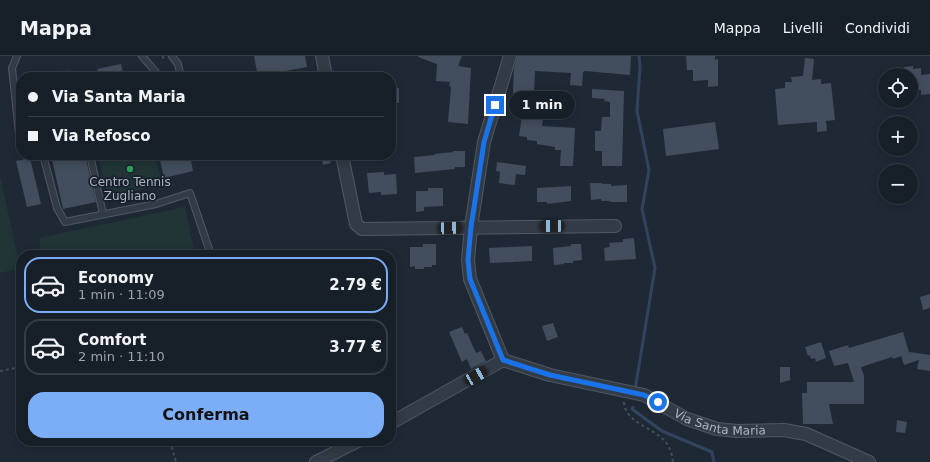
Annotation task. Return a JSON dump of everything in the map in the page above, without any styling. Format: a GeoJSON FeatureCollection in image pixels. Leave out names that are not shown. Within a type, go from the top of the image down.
{"type":"FeatureCollection","features":[{"type":"Feature","properties":{"kind":"street"},"geometry":{"type":"LineString","coordinates":[[322,56],[325,72]]}},
{"type":"Feature","properties":{"kind":"street"},"geometry":{"type":"LineString","coordinates":[[396,420],[503,360],[470,279],[468,260],[471,227],[484,142],[510,56]]}},
{"type":"Feature","properties":{"kind":"street"},"geometry":{"type":"LineString","coordinates":[[343,160],[356,224],[362,229],[388,230],[471,227],[615,226]]}},
{"type":"Feature","properties":{"kind":"street","name":"Via Santa Maria"},"geometry":{"type":"LineString","coordinates":[[503,360],[550,375],[644,395],[687,419],[717,429],[737,431],[784,430],[806,434],[869,462]]}},
{"type":"Feature","properties":{"kind":"street"},"geometry":{"type":"LineString","coordinates":[[316,462],[348,446]]}},
{"type":"Feature","properties":{"kind":"lane"},"geometry":{"type":"LineString","coordinates":[[16,106],[12,68],[17,56]]}},
{"type":"Feature","properties":{"kind":"lane"},"geometry":{"type":"LineString","coordinates":[[142,56],[156,72]]}},
{"type":"Feature","properties":{"kind":"lane"},"geometry":{"type":"LineString","coordinates":[[172,56],[178,64]]}},
{"type":"Feature","properties":{"kind":"lane"},"geometry":{"type":"LineString","coordinates":[[179,56],[178,64],[179,72]]}},
{"type":"Feature","properties":{"kind":"lane"},"geometry":{"type":"LineString","coordinates":[[44,160],[57,208],[65,222],[156,204],[190,193],[209,250]]}},
{"type":"Feature","properties":{"kind":"lane"},"geometry":{"type":"LineString","coordinates":[[91,160],[103,214]]}},
{"type":"Feature","properties":{"kind":"path"},"geometry":{"type":"LineString","coordinates":[[0,371],[16,367]]}},
{"type":"Feature","properties":{"kind":"path"},"geometry":{"type":"LineString","coordinates":[[624,390],[624,405],[632,419],[657,434],[667,444],[672,454],[673,462]]}},
{"type":"Feature","properties":{"kind":"path"},"geometry":{"type":"LineString","coordinates":[[171,446],[176,462]]}},
{"type":"Feature","properties":{"kind":"green space"},"geometry":{"type":"Polygon","coordinates":[[[70,69],[70,72],[55,72],[70,69]]]}},
{"type":"Feature","properties":{"kind":"green space","name":"Centro Tennis Zugliano"},"geometry":{"type":"Polygon","coordinates":[[[99,160],[156,160],[162,184],[108,197],[99,160]]]}},
{"type":"Feature","properties":{"kind":"green space"},"geometry":{"type":"Polygon","coordinates":[[[0,176],[16,250],[16,269],[0,273],[0,176]]]}},
{"type":"Feature","properties":{"kind":"green space"},"geometry":{"type":"Polygon","coordinates":[[[185,207],[194,250],[41,250],[39,238],[185,207]]]}},
{"type":"Feature","properties":{"kind":"building"},"geometry":{"type":"Polygon","coordinates":[[[254,56],[305,56],[307,67],[280,72],[257,72],[254,56]]]}},
{"type":"Feature","properties":{"kind":"building"},"geometry":{"type":"Polygon","coordinates":[[[418,56],[462,56],[458,66],[471,68],[468,124],[448,122],[451,87],[449,86],[450,82],[436,81],[437,64],[418,56]]]}},
{"type":"Feature","properties":{"kind":"building"},"geometry":{"type":"Polygon","coordinates":[[[517,56],[631,56],[630,75],[585,71],[583,72],[582,86],[570,85],[571,73],[535,71],[534,94],[513,93],[514,69],[517,56]]]}},
{"type":"Feature","properties":{"kind":"building"},"geometry":{"type":"Polygon","coordinates":[[[686,56],[715,56],[715,60],[718,59],[718,86],[708,87],[708,80],[693,81],[693,70],[687,70],[686,56]]]}},
{"type":"Feature","properties":{"kind":"building"},"geometry":{"type":"Polygon","coordinates":[[[805,58],[814,59],[812,80],[821,79],[821,84],[831,83],[835,120],[826,121],[827,131],[817,132],[817,122],[778,125],[775,89],[785,88],[785,82],[792,82],[791,77],[803,76],[805,58]]]}},
{"type":"Feature","properties":{"kind":"building"},"geometry":{"type":"Polygon","coordinates":[[[121,64],[123,72],[98,72],[97,69],[121,64]]]}},
{"type":"Feature","properties":{"kind":"building"},"geometry":{"type":"Polygon","coordinates":[[[913,66],[913,68],[904,68],[913,66]]]}},
{"type":"Feature","properties":{"kind":"building"},"geometry":{"type":"Polygon","coordinates":[[[918,68],[921,68],[921,75],[930,74],[930,94],[921,95],[921,90],[918,90],[918,68]]]}},
{"type":"Feature","properties":{"kind":"building"},"geometry":{"type":"Polygon","coordinates":[[[396,88],[399,88],[399,103],[396,103],[396,88]]]}},
{"type":"Feature","properties":{"kind":"building"},"geometry":{"type":"Polygon","coordinates":[[[592,89],[624,91],[622,166],[602,166],[602,151],[595,151],[595,131],[601,131],[602,117],[610,117],[610,102],[604,101],[605,99],[592,98],[592,89]]]}},
{"type":"Feature","properties":{"kind":"building"},"geometry":{"type":"Polygon","coordinates":[[[532,102],[545,104],[542,126],[575,128],[573,166],[560,166],[561,150],[555,150],[555,147],[537,144],[537,141],[527,140],[527,137],[519,136],[522,116],[530,117],[532,102]]]}},
{"type":"Feature","properties":{"kind":"building"},"geometry":{"type":"Polygon","coordinates":[[[715,122],[719,149],[666,156],[663,129],[715,122]]]}},
{"type":"Feature","properties":{"kind":"building"},"geometry":{"type":"Polygon","coordinates":[[[453,151],[465,151],[465,167],[415,173],[414,157],[454,152],[453,151]]]}},
{"type":"Feature","properties":{"kind":"building"},"geometry":{"type":"Polygon","coordinates":[[[30,160],[41,204],[27,207],[16,161],[30,160]]]}},
{"type":"Feature","properties":{"kind":"building"},"geometry":{"type":"Polygon","coordinates":[[[52,160],[86,160],[96,202],[63,209],[52,160]]]}},
{"type":"Feature","properties":{"kind":"building"},"geometry":{"type":"Polygon","coordinates":[[[160,160],[191,160],[193,171],[164,178],[160,160]]]}},
{"type":"Feature","properties":{"kind":"building"},"geometry":{"type":"Polygon","coordinates":[[[322,160],[331,160],[331,163],[323,165],[322,160]]]}},
{"type":"Feature","properties":{"kind":"building"},"geometry":{"type":"Polygon","coordinates":[[[497,162],[526,166],[525,175],[516,174],[515,185],[499,183],[500,172],[496,171],[497,162]]]}},
{"type":"Feature","properties":{"kind":"building"},"geometry":{"type":"Polygon","coordinates":[[[384,172],[384,175],[396,174],[397,194],[381,195],[381,192],[369,193],[367,173],[384,172]]]}},
{"type":"Feature","properties":{"kind":"building"},"geometry":{"type":"Polygon","coordinates":[[[590,183],[611,184],[611,186],[627,185],[627,202],[601,201],[601,199],[591,200],[590,183]]]}},
{"type":"Feature","properties":{"kind":"building"},"geometry":{"type":"Polygon","coordinates":[[[571,186],[571,201],[547,204],[547,202],[537,202],[537,188],[571,186]]]}},
{"type":"Feature","properties":{"kind":"building"},"geometry":{"type":"Polygon","coordinates":[[[428,188],[443,188],[443,206],[424,207],[424,211],[416,212],[416,191],[428,191],[428,188]]]}},
{"type":"Feature","properties":{"kind":"building"},"geometry":{"type":"Polygon","coordinates":[[[634,238],[636,259],[605,261],[604,248],[610,247],[609,243],[623,242],[623,239],[634,238]]]}},
{"type":"Feature","properties":{"kind":"building"},"geometry":{"type":"Polygon","coordinates":[[[423,244],[436,244],[436,265],[432,265],[432,267],[424,267],[424,269],[415,269],[415,266],[410,267],[410,247],[423,247],[423,244]]]}},
{"type":"Feature","properties":{"kind":"building"},"geometry":{"type":"Polygon","coordinates":[[[571,244],[581,244],[582,260],[573,261],[573,263],[554,265],[553,248],[571,246],[571,244]]]}},
{"type":"Feature","properties":{"kind":"building"},"geometry":{"type":"Polygon","coordinates":[[[532,246],[532,261],[490,263],[489,248],[532,246]]]}},
{"type":"Feature","properties":{"kind":"building"},"geometry":{"type":"Polygon","coordinates":[[[930,294],[930,308],[923,310],[920,297],[930,294]]]}},
{"type":"Feature","properties":{"kind":"building"},"geometry":{"type":"Polygon","coordinates":[[[553,323],[558,337],[547,341],[542,326],[553,323]]]}},
{"type":"Feature","properties":{"kind":"building"},"geometry":{"type":"Polygon","coordinates":[[[462,327],[465,334],[467,333],[476,353],[481,351],[486,361],[471,369],[467,359],[462,362],[449,332],[462,327]]]}},
{"type":"Feature","properties":{"kind":"building"},"geometry":{"type":"Polygon","coordinates":[[[903,332],[909,352],[930,355],[930,371],[917,369],[919,360],[904,365],[901,356],[893,359],[892,357],[861,367],[864,376],[864,404],[829,404],[833,424],[803,424],[802,393],[807,393],[807,382],[854,382],[848,363],[834,366],[829,351],[848,345],[849,348],[903,332]]]}},
{"type":"Feature","properties":{"kind":"building"},"geometry":{"type":"Polygon","coordinates":[[[821,342],[826,358],[816,362],[815,358],[811,359],[810,355],[808,356],[805,347],[821,342]]]}},
{"type":"Feature","properties":{"kind":"building"},"geometry":{"type":"Polygon","coordinates":[[[780,367],[790,367],[790,380],[780,383],[780,367]]]}},
{"type":"Feature","properties":{"kind":"building"},"geometry":{"type":"Polygon","coordinates":[[[897,420],[907,422],[905,433],[896,432],[897,420]]]}},
{"type":"Feature","properties":{"kind":"waterway"},"geometry":{"type":"LineString","coordinates":[[635,390],[655,268],[642,209],[649,170],[637,111],[640,66],[639,56]]}},
{"type":"Feature","properties":{"kind":"waterway"},"geometry":{"type":"LineString","coordinates":[[633,407],[632,409],[662,431],[712,452],[714,462]]}},
{"type":"Feature","properties":{"kind":"place","name":"Centro Tennis Zugliano"},"geometry":{"type":"Point","coordinates":[130,169]}},
{"type":"Feature","properties":{"kind":"route"},"geometry":{"type":"LineString","coordinates":[[495,105],[484,142],[471,227],[468,260],[470,279],[503,360],[550,375],[644,395],[658,402]]}}]}
